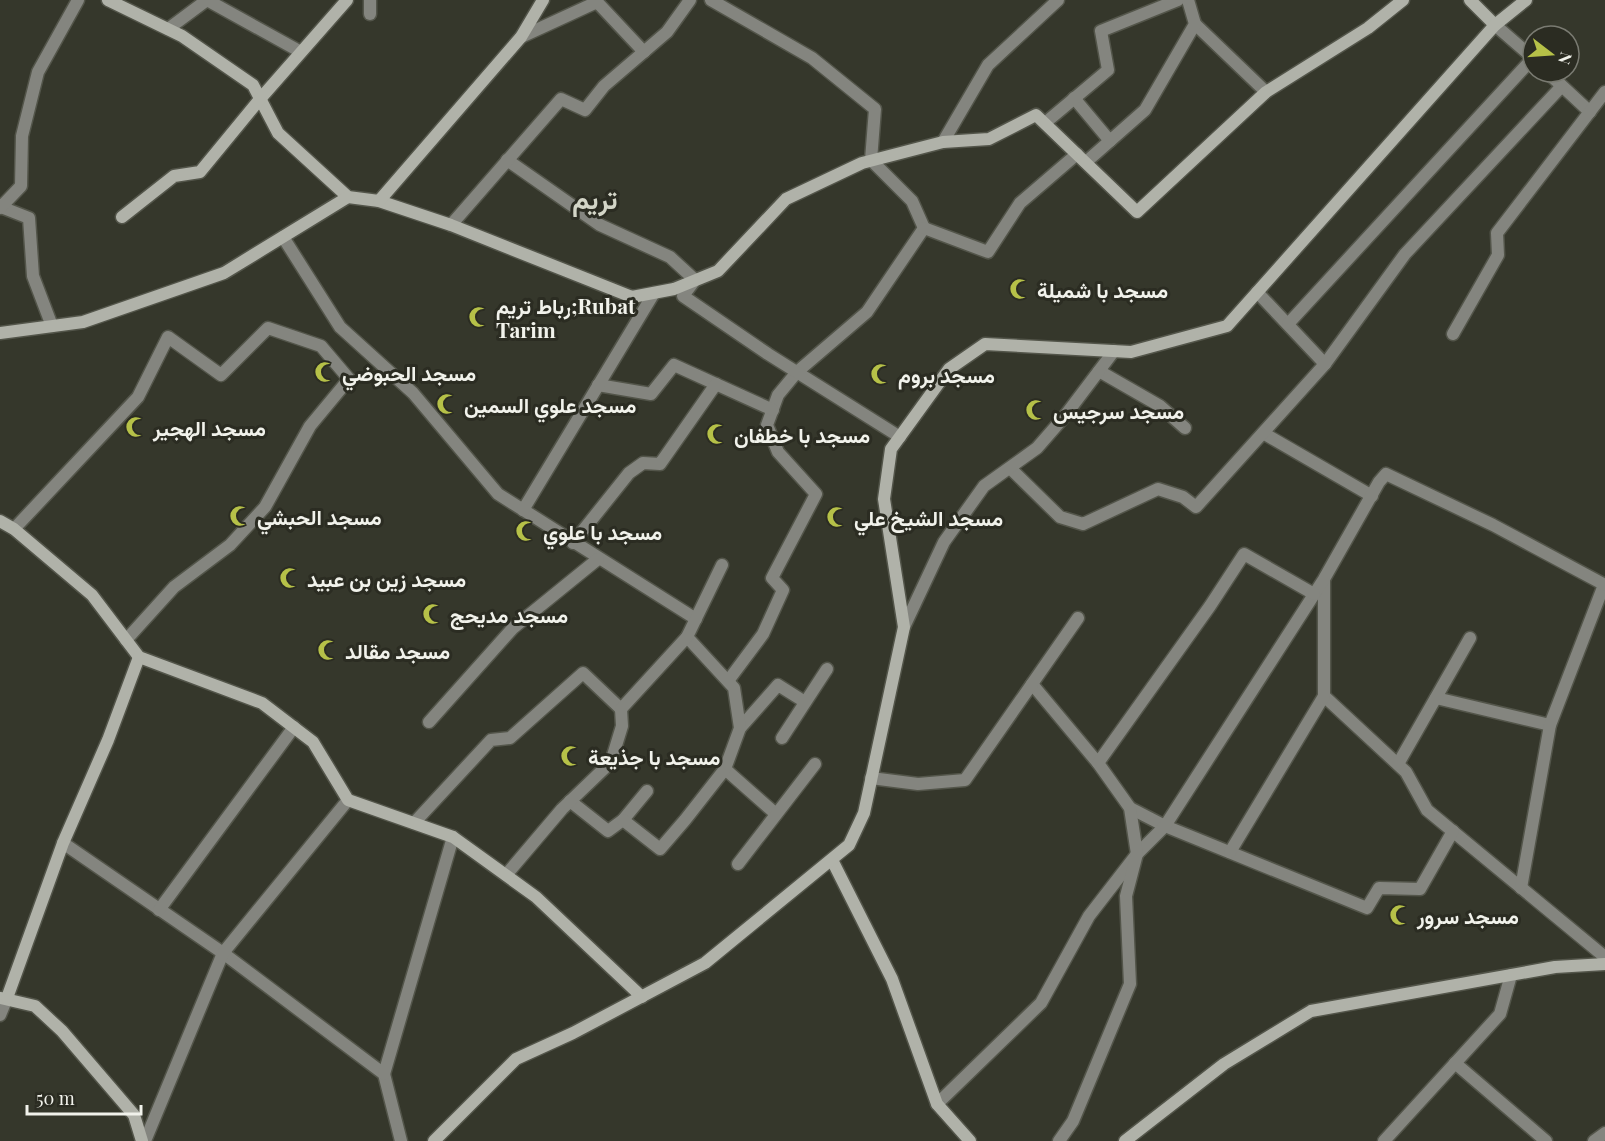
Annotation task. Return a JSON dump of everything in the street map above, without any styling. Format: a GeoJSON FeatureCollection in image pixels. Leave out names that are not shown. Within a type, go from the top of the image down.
{"type":"FeatureCollection","features":[{"type":"Feature","properties":{"kind":"main road"},"geometry":{"type":"LineString","coordinates":[[108,0],[182,36],[253,85],[278,133],[348,197],[379,201],[451,225],[632,297],[674,289],[718,271],[786,198],[871,160],[943,142],[989,138],[1036,115],[1137,212],[1266,92],[1368,28],[1402,0]]}},
{"type":"Feature","properties":{"kind":"main road"},"geometry":{"type":"LineString","coordinates":[[122,217],[174,176],[200,172],[260,99],[347,0]]}},
{"type":"Feature","properties":{"kind":"main road"},"geometry":{"type":"LineString","coordinates":[[379,201],[521,37],[543,0]]}},
{"type":"Feature","properties":{"kind":"main road"},"geometry":{"type":"LineString","coordinates":[[1470,0],[1495,25]]}},
{"type":"Feature","properties":{"kind":"main road"},"geometry":{"type":"LineString","coordinates":[[434,1141],[516,1059],[705,963],[849,845],[864,813],[904,627],[884,499],[891,449],[949,369],[985,344],[1131,352],[1227,326],[1495,25],[1526,0]]}},
{"type":"Feature","properties":{"kind":"main road"},"geometry":{"type":"LineString","coordinates":[[0,333],[83,322],[224,273],[348,197]]}},
{"type":"Feature","properties":{"kind":"main road"},"geometry":{"type":"LineString","coordinates":[[0,521],[14,530],[92,596],[139,657],[262,703],[314,742],[348,800],[453,837],[536,897],[642,997]]}},
{"type":"Feature","properties":{"kind":"main road"},"geometry":{"type":"LineString","coordinates":[[139,657],[108,740],[63,843],[3,998],[35,1006],[62,1031],[134,1114],[143,1141]]}},
{"type":"Feature","properties":{"kind":"main road"},"geometry":{"type":"LineString","coordinates":[[831,860],[892,979],[937,1104],[970,1141]]}},
{"type":"Feature","properties":{"kind":"main road"},"geometry":{"type":"LineString","coordinates":[[1131,1139],[1224,1064],[1311,1011],[1555,967],[1605,964]]}},
{"type":"Feature","properties":{"kind":"street"},"geometry":{"type":"LineString","coordinates":[[52,326],[33,276],[28,218],[1,207],[21,186],[22,136],[38,72],[78,0]]}},
{"type":"Feature","properties":{"kind":"street"},"geometry":{"type":"LineString","coordinates":[[168,29],[207,0],[302,52]]}},
{"type":"Feature","properties":{"kind":"street"},"geometry":{"type":"LineString","coordinates":[[369,0],[370,14]]}},
{"type":"Feature","properties":{"kind":"street"},"geometry":{"type":"LineString","coordinates":[[451,225],[561,99],[585,110],[604,86],[667,32],[690,0]]}},
{"type":"Feature","properties":{"kind":"street"},"geometry":{"type":"LineString","coordinates":[[711,0],[812,58],[875,109],[871,160],[912,201],[924,228],[988,252],[1020,203],[1082,158],[1110,141],[1145,110],[1195,24]]}},
{"type":"Feature","properties":{"kind":"street"},"geometry":{"type":"LineString","coordinates":[[943,142],[988,65],[1058,0]]}},
{"type":"Feature","properties":{"kind":"street"},"geometry":{"type":"LineString","coordinates":[[1045,123],[1108,70],[1101,31],[1178,0]]}},
{"type":"Feature","properties":{"kind":"street"},"geometry":{"type":"LineString","coordinates":[[1188,0],[1195,24],[1266,92]]}},
{"type":"Feature","properties":{"kind":"street"},"geometry":{"type":"LineString","coordinates":[[521,37],[597,2],[644,52]]}},
{"type":"Feature","properties":{"kind":"street"},"geometry":{"type":"LineString","coordinates":[[1495,25],[1521,48]]}},
{"type":"Feature","properties":{"kind":"street"},"geometry":{"type":"LineString","coordinates":[[1288,324],[1521,71]]}},
{"type":"Feature","properties":{"kind":"street"},"geometry":{"type":"LineString","coordinates":[[1558,84],[1590,112]]}},
{"type":"Feature","properties":{"kind":"street"},"geometry":{"type":"LineString","coordinates":[[1010,468],[1060,517],[1083,524],[1158,489],[1182,497],[1196,507],[1325,364],[1405,254],[1561,87]]}},
{"type":"Feature","properties":{"kind":"street"},"geometry":{"type":"LineString","coordinates":[[1453,334],[1498,255],[1497,233],[1605,92]]}},
{"type":"Feature","properties":{"kind":"street"},"geometry":{"type":"LineString","coordinates":[[1074,98],[1110,141]]}},
{"type":"Feature","properties":{"kind":"street"},"geometry":{"type":"LineString","coordinates":[[507,160],[600,225],[670,257],[695,280],[683,296],[900,437]]}},
{"type":"Feature","properties":{"kind":"street"},"geometry":{"type":"LineString","coordinates":[[728,681],[764,634],[783,590],[772,578],[816,494],[778,452],[767,424],[778,395],[797,372],[867,312],[924,228]]}},
{"type":"Feature","properties":{"kind":"street"},"geometry":{"type":"LineString","coordinates":[[283,237],[340,327],[413,393],[498,494],[696,619]]}},
{"type":"Feature","properties":{"kind":"street"},"geometry":{"type":"LineString","coordinates":[[1257,292],[1325,364]]}},
{"type":"Feature","properties":{"kind":"street"},"geometry":{"type":"LineString","coordinates":[[523,510],[654,293]]}},
{"type":"Feature","properties":{"kind":"street"},"geometry":{"type":"LineString","coordinates":[[14,530],[138,397],[168,337],[221,375],[268,328],[321,346],[348,379],[310,426],[265,507],[230,545],[174,587],[126,640]]}},
{"type":"Feature","properties":{"kind":"street"},"geometry":{"type":"LineString","coordinates":[[904,627],[944,542],[984,486],[1037,448],[1064,417],[1113,351]]}},
{"type":"Feature","properties":{"kind":"street"},"geometry":{"type":"LineString","coordinates":[[598,385],[651,394],[674,365],[772,410]]}},
{"type":"Feature","properties":{"kind":"street"},"geometry":{"type":"LineString","coordinates":[[1099,371],[1160,406],[1185,428]]}},
{"type":"Feature","properties":{"kind":"street"},"geometry":{"type":"LineString","coordinates":[[573,543],[629,473],[643,463],[660,464],[716,384]]}},
{"type":"Feature","properties":{"kind":"street"},"geometry":{"type":"LineString","coordinates":[[1263,433],[1372,496]]}},
{"type":"Feature","properties":{"kind":"street"},"geometry":{"type":"LineString","coordinates":[[937,1104],[1041,1003],[1089,916],[1137,854],[1165,826],[1324,579],[1386,474],[1493,525],[1605,585],[1550,725],[1521,888]]}},
{"type":"Feature","properties":{"kind":"street"},"geometry":{"type":"LineString","coordinates":[[1098,763],[1210,606],[1244,554],[1314,594]]}},
{"type":"Feature","properties":{"kind":"street"},"geometry":{"type":"LineString","coordinates":[[429,722],[513,628],[598,559]]}},
{"type":"Feature","properties":{"kind":"street"},"geometry":{"type":"LineString","coordinates":[[621,710],[687,637],[722,565]]}},
{"type":"Feature","properties":{"kind":"street"},"geometry":{"type":"LineString","coordinates":[[1230,852],[1324,696],[1324,579]]}},
{"type":"Feature","properties":{"kind":"street"},"geometry":{"type":"LineString","coordinates":[[871,778],[918,784],[965,780],[1078,618]]}},
{"type":"Feature","properties":{"kind":"street"},"geometry":{"type":"LineString","coordinates":[[687,637],[734,688],[740,728]]}},
{"type":"Feature","properties":{"kind":"street"},"geometry":{"type":"LineString","coordinates":[[1398,764],[1470,638]]}},
{"type":"Feature","properties":{"kind":"street"},"geometry":{"type":"LineString","coordinates":[[782,738],[827,669]]}},
{"type":"Feature","properties":{"kind":"street"},"geometry":{"type":"LineString","coordinates":[[414,823],[491,740],[510,738],[583,674],[621,710],[622,726],[611,762],[570,801],[506,875]]}},
{"type":"Feature","properties":{"kind":"street"},"geometry":{"type":"LineString","coordinates":[[1032,684],[1098,763],[1130,808],[1137,854],[1126,896],[1130,984],[1073,1121],[1059,1141]]}},
{"type":"Feature","properties":{"kind":"street"},"geometry":{"type":"LineString","coordinates":[[623,820],[660,849],[724,769],[740,728],[778,685],[805,702]]}},
{"type":"Feature","properties":{"kind":"street"},"geometry":{"type":"LineString","coordinates":[[1324,696],[1406,772],[1427,810],[1605,957]]}},
{"type":"Feature","properties":{"kind":"street"},"geometry":{"type":"LineString","coordinates":[[1436,698],[1550,725]]}},
{"type":"Feature","properties":{"kind":"street"},"geometry":{"type":"LineString","coordinates":[[159,909],[294,727]]}},
{"type":"Feature","properties":{"kind":"street"},"geometry":{"type":"LineString","coordinates":[[738,864],[815,764]]}},
{"type":"Feature","properties":{"kind":"street"},"geometry":{"type":"LineString","coordinates":[[724,769],[776,814]]}},
{"type":"Feature","properties":{"kind":"street"},"geometry":{"type":"LineString","coordinates":[[570,801],[608,831],[623,820],[647,791]]}},
{"type":"Feature","properties":{"kind":"street"},"geometry":{"type":"LineString","coordinates":[[143,1141],[223,953],[348,800]]}},
{"type":"Feature","properties":{"kind":"street"},"geometry":{"type":"LineString","coordinates":[[1130,808],[1165,826],[1367,908],[1379,888],[1420,889],[1453,831]]}},
{"type":"Feature","properties":{"kind":"street"},"geometry":{"type":"LineString","coordinates":[[401,1141],[384,1074],[453,837]]}},
{"type":"Feature","properties":{"kind":"street"},"geometry":{"type":"LineString","coordinates":[[63,843],[223,953],[384,1074]]}},
{"type":"Feature","properties":{"kind":"street"},"geometry":{"type":"LineString","coordinates":[[1384,1141],[1500,1014],[1511,975]]}},
{"type":"Feature","properties":{"kind":"street"},"geometry":{"type":"LineString","coordinates":[[0,1015],[3,998]]}},
{"type":"Feature","properties":{"kind":"street"},"geometry":{"type":"LineString","coordinates":[[1455,1063],[1546,1141]]}},
{"type":"Feature","properties":{"kind":"street"},"geometry":{"type":"LineString","coordinates":[[1594,1141],[1605,1133]]}},
{"type":"Feature","properties":{"kind":"place","name":"مسجد با شميلة"},"geometry":{"type":"Point","coordinates":[1020,289]}},
{"type":"Feature","properties":{"kind":"place","name":"رباط تريم;Rubat Tarim"},"geometry":{"type":"Point","coordinates":[479,317]}},
{"type":"Feature","properties":{"kind":"place","name":"مسجد الحبوضي"},"geometry":{"type":"Point","coordinates":[325,372]}},
{"type":"Feature","properties":{"kind":"place","name":"مسجد بروم"},"geometry":{"type":"Point","coordinates":[881,374]}},
{"type":"Feature","properties":{"kind":"place","name":"مسجد علوي السمين"},"geometry":{"type":"Point","coordinates":[447,404]}},
{"type":"Feature","properties":{"kind":"place","name":"مسجد سرجيس"},"geometry":{"type":"Point","coordinates":[1036,410]}},
{"type":"Feature","properties":{"kind":"place","name":"مسجد الهجير"},"geometry":{"type":"Point","coordinates":[136,427]}},
{"type":"Feature","properties":{"kind":"place","name":"مسجد با خطفان"},"geometry":{"type":"Point","coordinates":[717,434]}},
{"type":"Feature","properties":{"kind":"place","name":"مسجد الحبشي"},"geometry":{"type":"Point","coordinates":[240,516]}},
{"type":"Feature","properties":{"kind":"place","name":"مسجد الشيخ علي"},"geometry":{"type":"Point","coordinates":[837,517]}},
{"type":"Feature","properties":{"kind":"place","name":"مسجد با علوي"},"geometry":{"type":"Point","coordinates":[526,531]}},
{"type":"Feature","properties":{"kind":"place","name":"مسجد زين بن عبيد"},"geometry":{"type":"Point","coordinates":[290,578]}},
{"type":"Feature","properties":{"kind":"place","name":"مسجد مديحج"},"geometry":{"type":"Point","coordinates":[433,614]}},
{"type":"Feature","properties":{"kind":"place","name":"مسجد مقالد"},"geometry":{"type":"Point","coordinates":[328,650]}},
{"type":"Feature","properties":{"kind":"place","name":"مسجد با جذيعة"},"geometry":{"type":"Point","coordinates":[571,756]}},
{"type":"Feature","properties":{"kind":"place","name":"مسجد سرور"},"geometry":{"type":"Point","coordinates":[1400,915]}},
{"type":"Feature","properties":{"kind":"district","name":"تريم"},"geometry":{"type":"Point","coordinates":[595,198]}}]}
